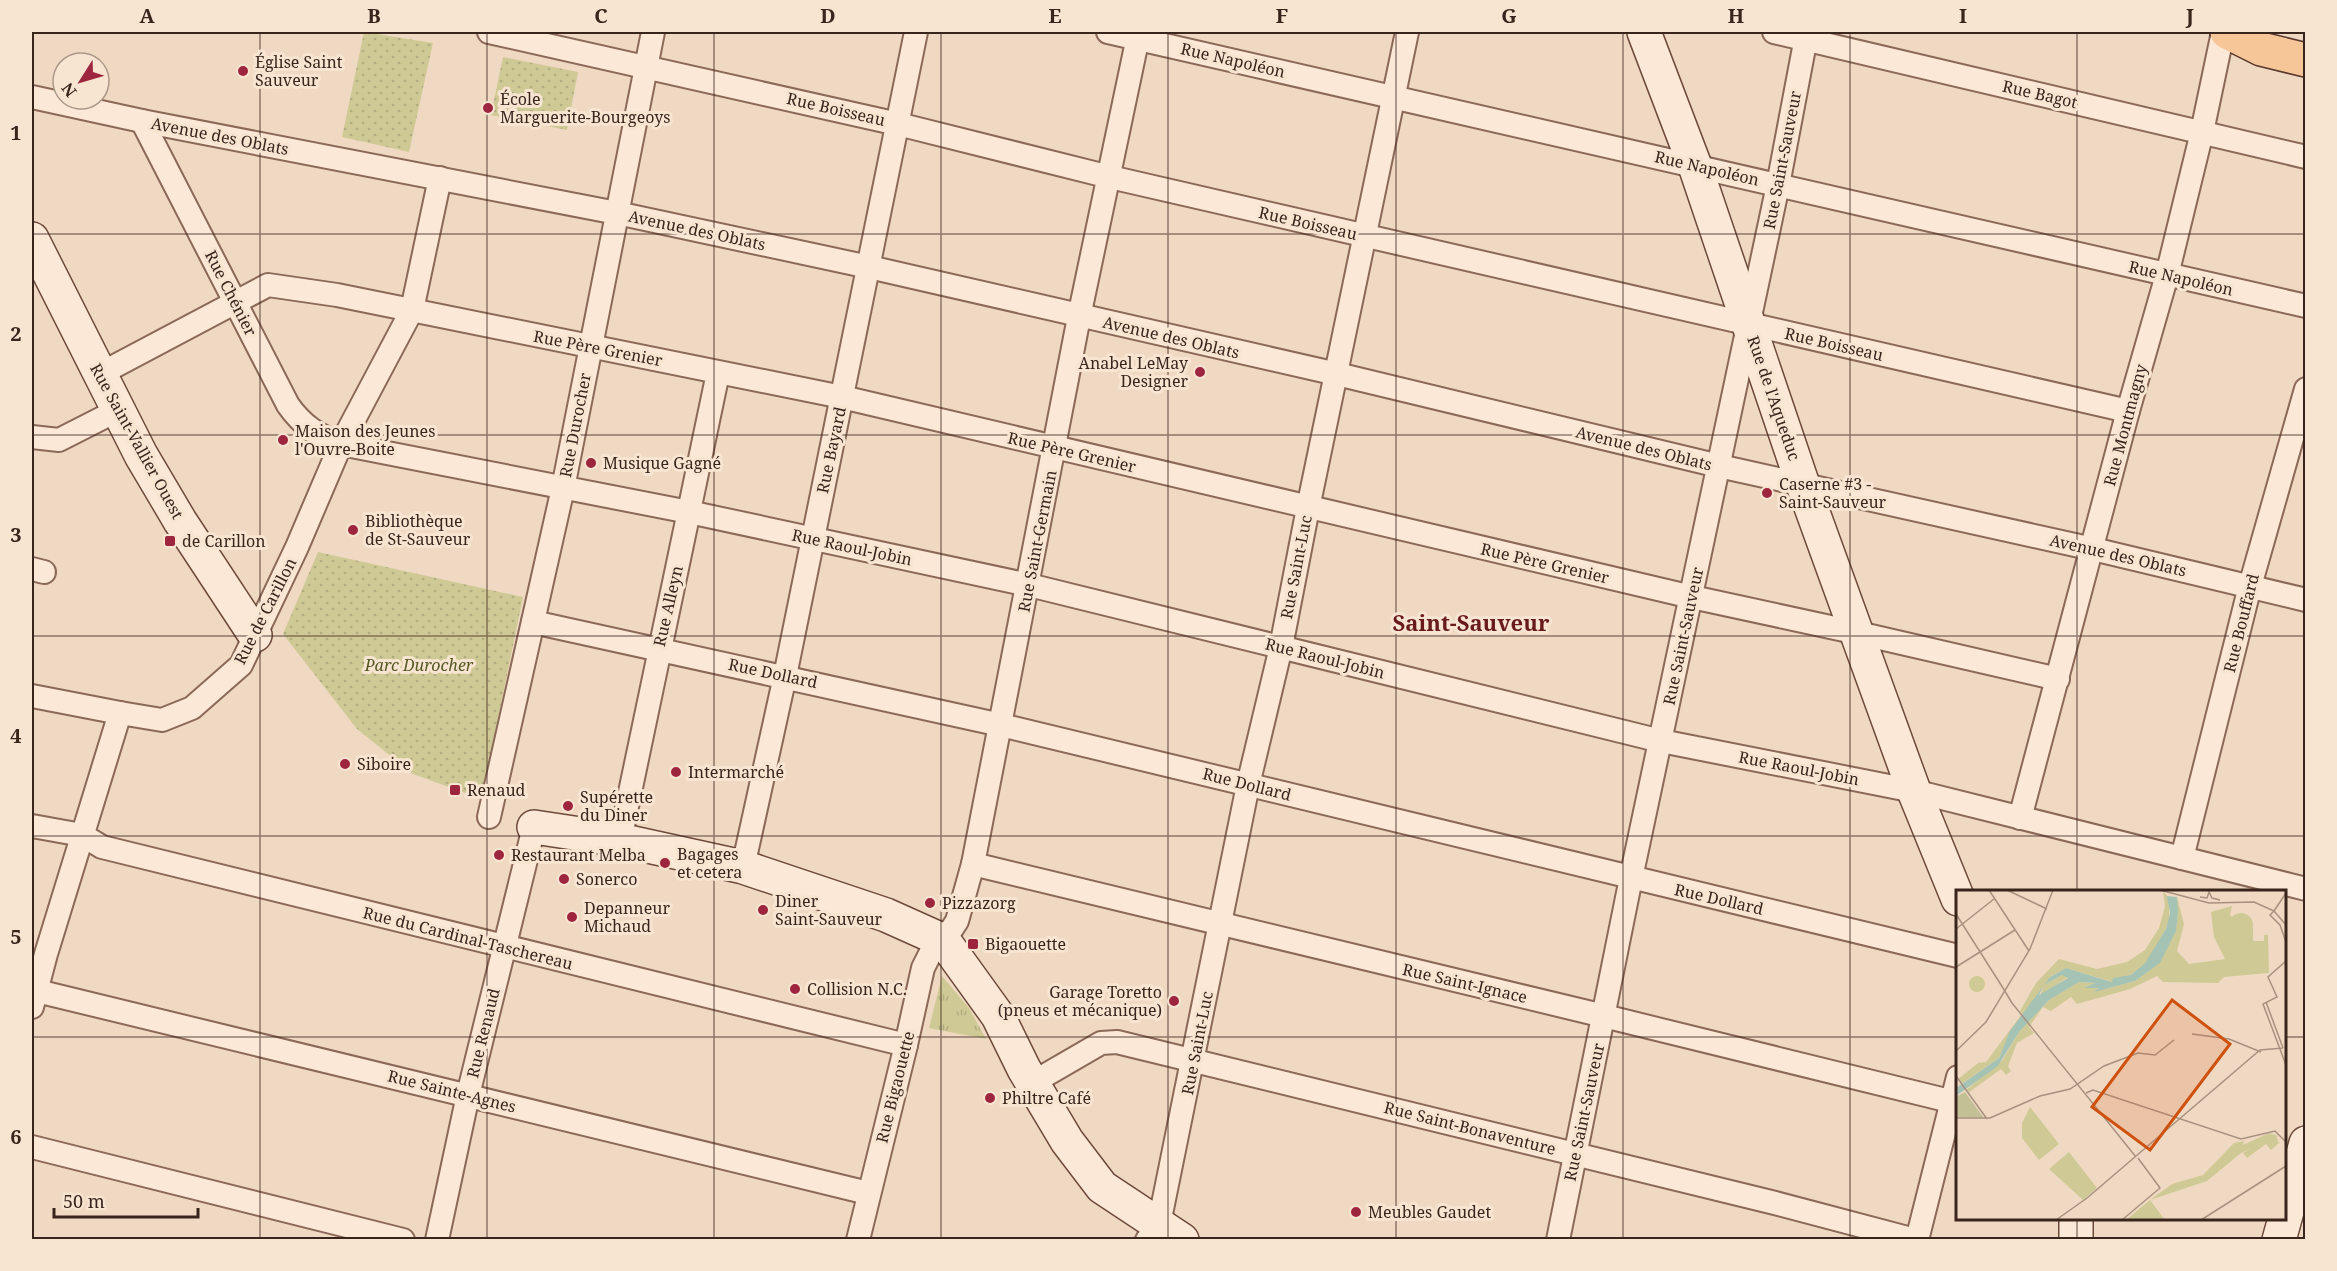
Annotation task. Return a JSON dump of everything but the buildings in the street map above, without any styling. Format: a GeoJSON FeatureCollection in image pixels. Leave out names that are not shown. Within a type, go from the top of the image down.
{"type":"FeatureCollection","features":[{"type":"Feature","properties":{"kind":"main road"},"geometry":{"type":"LineString","coordinates":[[2225,32],[2261,49],[2306,60]]}},
{"type":"Feature","properties":{"kind":"street","name":"Rue Boisseau"},"geometry":{"type":"LineString","coordinates":[[489,32],[646,65],[1110,177],[2128,411]]}},
{"type":"Feature","properties":{"kind":"street","name":"Rue Durocher"},"geometry":{"type":"LineString","coordinates":[[489,817],[563,488],[653,32]]}},
{"type":"Feature","properties":{"kind":"street","name":"Rue Bayard"},"geometry":{"type":"LineString","coordinates":[[743,867],[785,676],[916,32]]}},
{"type":"Feature","properties":{"kind":"street","name":"Rue Napoléon"},"geometry":{"type":"LineString","coordinates":[[1108,32],[1139,35],[1695,166],[2306,306]]}},
{"type":"Feature","properties":{"kind":"street","name":"Rue Saint-Luc"},"geometry":{"type":"LineString","coordinates":[[1163,1234],[1194,1060],[1248,784],[1281,647],[1407,32]]}},
{"type":"Feature","properties":{"kind":"street","name":"Rue de l'Aqueduc"},"geometry":{"type":"LineString","coordinates":[[1644,32],[1695,166],[1803,485],[1914,791],[1956,894]]}},
{"type":"Feature","properties":{"kind":"street","name":"Rue Bagot"},"geometry":{"type":"LineString","coordinates":[[1774,32],[1806,35],[2306,157]]}},
{"type":"Feature","properties":{"kind":"street","name":"Rue Montmagny"},"geometry":{"type":"LineString","coordinates":[[2020,818],[2128,411],[2168,275],[2225,32]]}},
{"type":"Feature","properties":{"kind":"street","name":"Rue Saint-Germain"},"geometry":{"type":"LineString","coordinates":[[944,941],[957,921],[973,864],[1029,585],[1079,317],[1139,35]]}},
{"type":"Feature","properties":{"kind":"street","name":"Rue Saint-Sauveur"},"geometry":{"type":"LineString","coordinates":[[1558,1239],[1631,878],[1778,185],[1806,35]]}},
{"type":"Feature","properties":{"kind":"street","name":"Avenue des Oblats"},"geometry":{"type":"LineString","coordinates":[[32,97],[142,121],[617,213],[869,267],[1079,317],[1337,374],[1719,466],[2093,549],[2306,600]]}},
{"type":"Feature","properties":{"kind":"street","name":"Rue Chénier"},"geometry":{"type":"LineString","coordinates":[[142,121],[288,405],[297,418],[324,438],[341,444]]}},
{"type":"Feature","properties":{"kind":"street","name":"Rue de Carillon"},"geometry":{"type":"LineString","coordinates":[[32,696],[162,720],[192,708],[241,665],[297,547],[341,444],[412,310],[440,178]]}},
{"type":"Feature","properties":{"kind":"street","name":"Rue Saint-Vallier Ouest"},"geometry":{"type":"LineString","coordinates":[[32,239],[118,410],[180,520],[255,635]]}},
{"type":"Feature","properties":{"kind":"street","name":"Rue Père Grenier"},"geometry":{"type":"LineString","coordinates":[[100,374],[236,304],[268,285],[412,310],[842,397],[1308,508],[2058,680]]}},
{"type":"Feature","properties":{"kind":"street","name":"Rue Alleyn"},"geometry":{"type":"LineString","coordinates":[[620,840],[658,649],[718,373]]}},
{"type":"Feature","properties":{"kind":"street","name":"Rue Bouffard"},"geometry":{"type":"LineString","coordinates":[[2182,858],[2250,586],[2306,389]]}},
{"type":"Feature","properties":{"kind":"street"},"geometry":{"type":"LineString","coordinates":[[32,437],[59,440],[118,410]]}},
{"type":"Feature","properties":{"kind":"street","name":"Rue Raoul-Jobin"},"geometry":{"type":"LineString","coordinates":[[341,444],[689,512],[1029,585],[1661,741],[1914,791],[2306,889]]}},
{"type":"Feature","properties":{"kind":"street","name":"Rue Dollard"},"geometry":{"type":"LineString","coordinates":[[533,622],[1001,725],[1956,956]]}},
{"type":"Feature","properties":{"kind":"street"},"geometry":{"type":"LineString","coordinates":[[34,999],[39,953],[82,835],[120,713]]}},
{"type":"Feature","properties":{"kind":"street","name":"Rue du Cardinal-Taschereau"},"geometry":{"type":"LineString","coordinates":[[32,826],[82,835],[102,847],[906,1045]]}},
{"type":"Feature","properties":{"kind":"street"},"geometry":{"type":"LineString","coordinates":[[534,827],[620,840],[743,867],[886,915],[944,941],[998,1016],[1032,1083],[1066,1141],[1102,1187],[1163,1234]]}},
{"type":"Feature","properties":{"kind":"street","name":"Rue Renaud"},"geometry":{"type":"LineString","coordinates":[[437,1239],[468,1095],[534,827]]}},
{"type":"Feature","properties":{"kind":"street","name":"Rue Saint-Ignace"},"geometry":{"type":"LineString","coordinates":[[973,864],[1955,1103]]}},
{"type":"Feature","properties":{"kind":"street","name":"Rue Bigaouette"},"geometry":{"type":"LineString","coordinates":[[858,1239],[923,968],[931,952],[944,941]]}},
{"type":"Feature","properties":{"kind":"street","name":"Rue Sainte-Agnes"},"geometry":{"type":"LineString","coordinates":[[34,999],[468,1095],[868,1193]]}},
{"type":"Feature","properties":{"kind":"street","name":"Rue Saint-Bonaventure"},"geometry":{"type":"LineString","coordinates":[[1032,1083],[1101,1043],[1117,1042],[1916,1239]]}},
{"type":"Feature","properties":{"kind":"street"},"geometry":{"type":"LineString","coordinates":[[1916,1239],[1955,1103]]}},
{"type":"Feature","properties":{"kind":"street"},"geometry":{"type":"LineString","coordinates":[[2286,1214],[2306,1143]]}},
{"type":"Feature","properties":{"kind":"street"},"geometry":{"type":"LineString","coordinates":[[32,1147],[403,1239]]}},
{"type":"Feature","properties":{"kind":"street"},"geometry":{"type":"LineString","coordinates":[[2076,1220],[2076,1239]]}},
{"type":"Feature","properties":{"kind":"street"},"geometry":{"type":"LineString","coordinates":[[2279,1239],[2284,1220]]}},
{"type":"Feature","properties":{"kind":"green space"},"geometry":{"type":"Polygon","coordinates":[[[364,32],[433,43],[409,152],[342,137],[364,32]]]}},
{"type":"Feature","properties":{"kind":"green space"},"geometry":{"type":"Polygon","coordinates":[[[503,57],[578,72],[567,130],[491,115],[503,57]]]}},
{"type":"Feature","properties":{"kind":"green space","name":"Parc Durocher"},"geometry":{"type":"Polygon","coordinates":[[[318,552],[523,597],[483,791],[471,795],[413,774],[357,729],[283,634],[318,552]]]}},
{"type":"Feature","properties":{"kind":"green space"},"geometry":{"type":"Polygon","coordinates":[[[942,976],[969,1008],[986,1039],[929,1028],[942,976]]]}},
{"type":"Feature","properties":{"kind":"place","name":"Église Saint Sauveur"},"geometry":{"type":"Point","coordinates":[243,71]}},
{"type":"Feature","properties":{"kind":"place","name":"École Marguerite-Bourgeoys"},"geometry":{"type":"Point","coordinates":[488,108]}},
{"type":"Feature","properties":{"kind":"place","name":"Anabel LeMay Designer"},"geometry":{"type":"Point","coordinates":[1200,372]}},
{"type":"Feature","properties":{"kind":"place","name":"Maison des Jeunes l'Ouvre-Boite"},"geometry":{"type":"Point","coordinates":[283,440]}},
{"type":"Feature","properties":{"kind":"place","name":"Musique Gagné"},"geometry":{"type":"Point","coordinates":[591,463]}},
{"type":"Feature","properties":{"kind":"place","name":"Caserne #3 - Saint-Sauveur"},"geometry":{"type":"Point","coordinates":[1767,493]}},
{"type":"Feature","properties":{"kind":"place","name":"Bibliothèque de St-Sauveur"},"geometry":{"type":"Point","coordinates":[353,530]}},
{"type":"Feature","properties":{"kind":"place","name":"de Carillon"},"geometry":{"type":"Point","coordinates":[170,541]}},
{"type":"Feature","properties":{"kind":"place","name":"Siboire"},"geometry":{"type":"Point","coordinates":[345,764]}},
{"type":"Feature","properties":{"kind":"place","name":"Intermarché"},"geometry":{"type":"Point","coordinates":[676,772]}},
{"type":"Feature","properties":{"kind":"place","name":"Renaud"},"geometry":{"type":"Point","coordinates":[455,790]}},
{"type":"Feature","properties":{"kind":"place","name":"Supérette du Diner"},"geometry":{"type":"Point","coordinates":[568,806]}},
{"type":"Feature","properties":{"kind":"place","name":"Restaurant Melba"},"geometry":{"type":"Point","coordinates":[499,855]}},
{"type":"Feature","properties":{"kind":"place","name":"Bagages et cetera"},"geometry":{"type":"Point","coordinates":[665,863]}},
{"type":"Feature","properties":{"kind":"place","name":"Sonerco"},"geometry":{"type":"Point","coordinates":[564,879]}},
{"type":"Feature","properties":{"kind":"place","name":"Pizzazorg"},"geometry":{"type":"Point","coordinates":[930,903]}},
{"type":"Feature","properties":{"kind":"place","name":"Diner Saint-Sauveur"},"geometry":{"type":"Point","coordinates":[763,910]}},
{"type":"Feature","properties":{"kind":"place","name":"Depanneur Michaud"},"geometry":{"type":"Point","coordinates":[572,917]}},
{"type":"Feature","properties":{"kind":"place","name":"Bigaouette"},"geometry":{"type":"Point","coordinates":[973,944]}},
{"type":"Feature","properties":{"kind":"place","name":"Collision N.C."},"geometry":{"type":"Point","coordinates":[795,989]}},
{"type":"Feature","properties":{"kind":"place","name":"Garage Toretto (pneus et mécanique)"},"geometry":{"type":"Point","coordinates":[1174,1001]}},
{"type":"Feature","properties":{"kind":"place","name":"Philtre Café"},"geometry":{"type":"Point","coordinates":[990,1098]}},
{"type":"Feature","properties":{"kind":"place","name":"Meubles Gaudet"},"geometry":{"type":"Point","coordinates":[1356,1212]}},
{"type":"Feature","properties":{"kind":"district","name":"Saint-Sauveur"},"geometry":{"type":"Point","coordinates":[1471,622]}}]}
